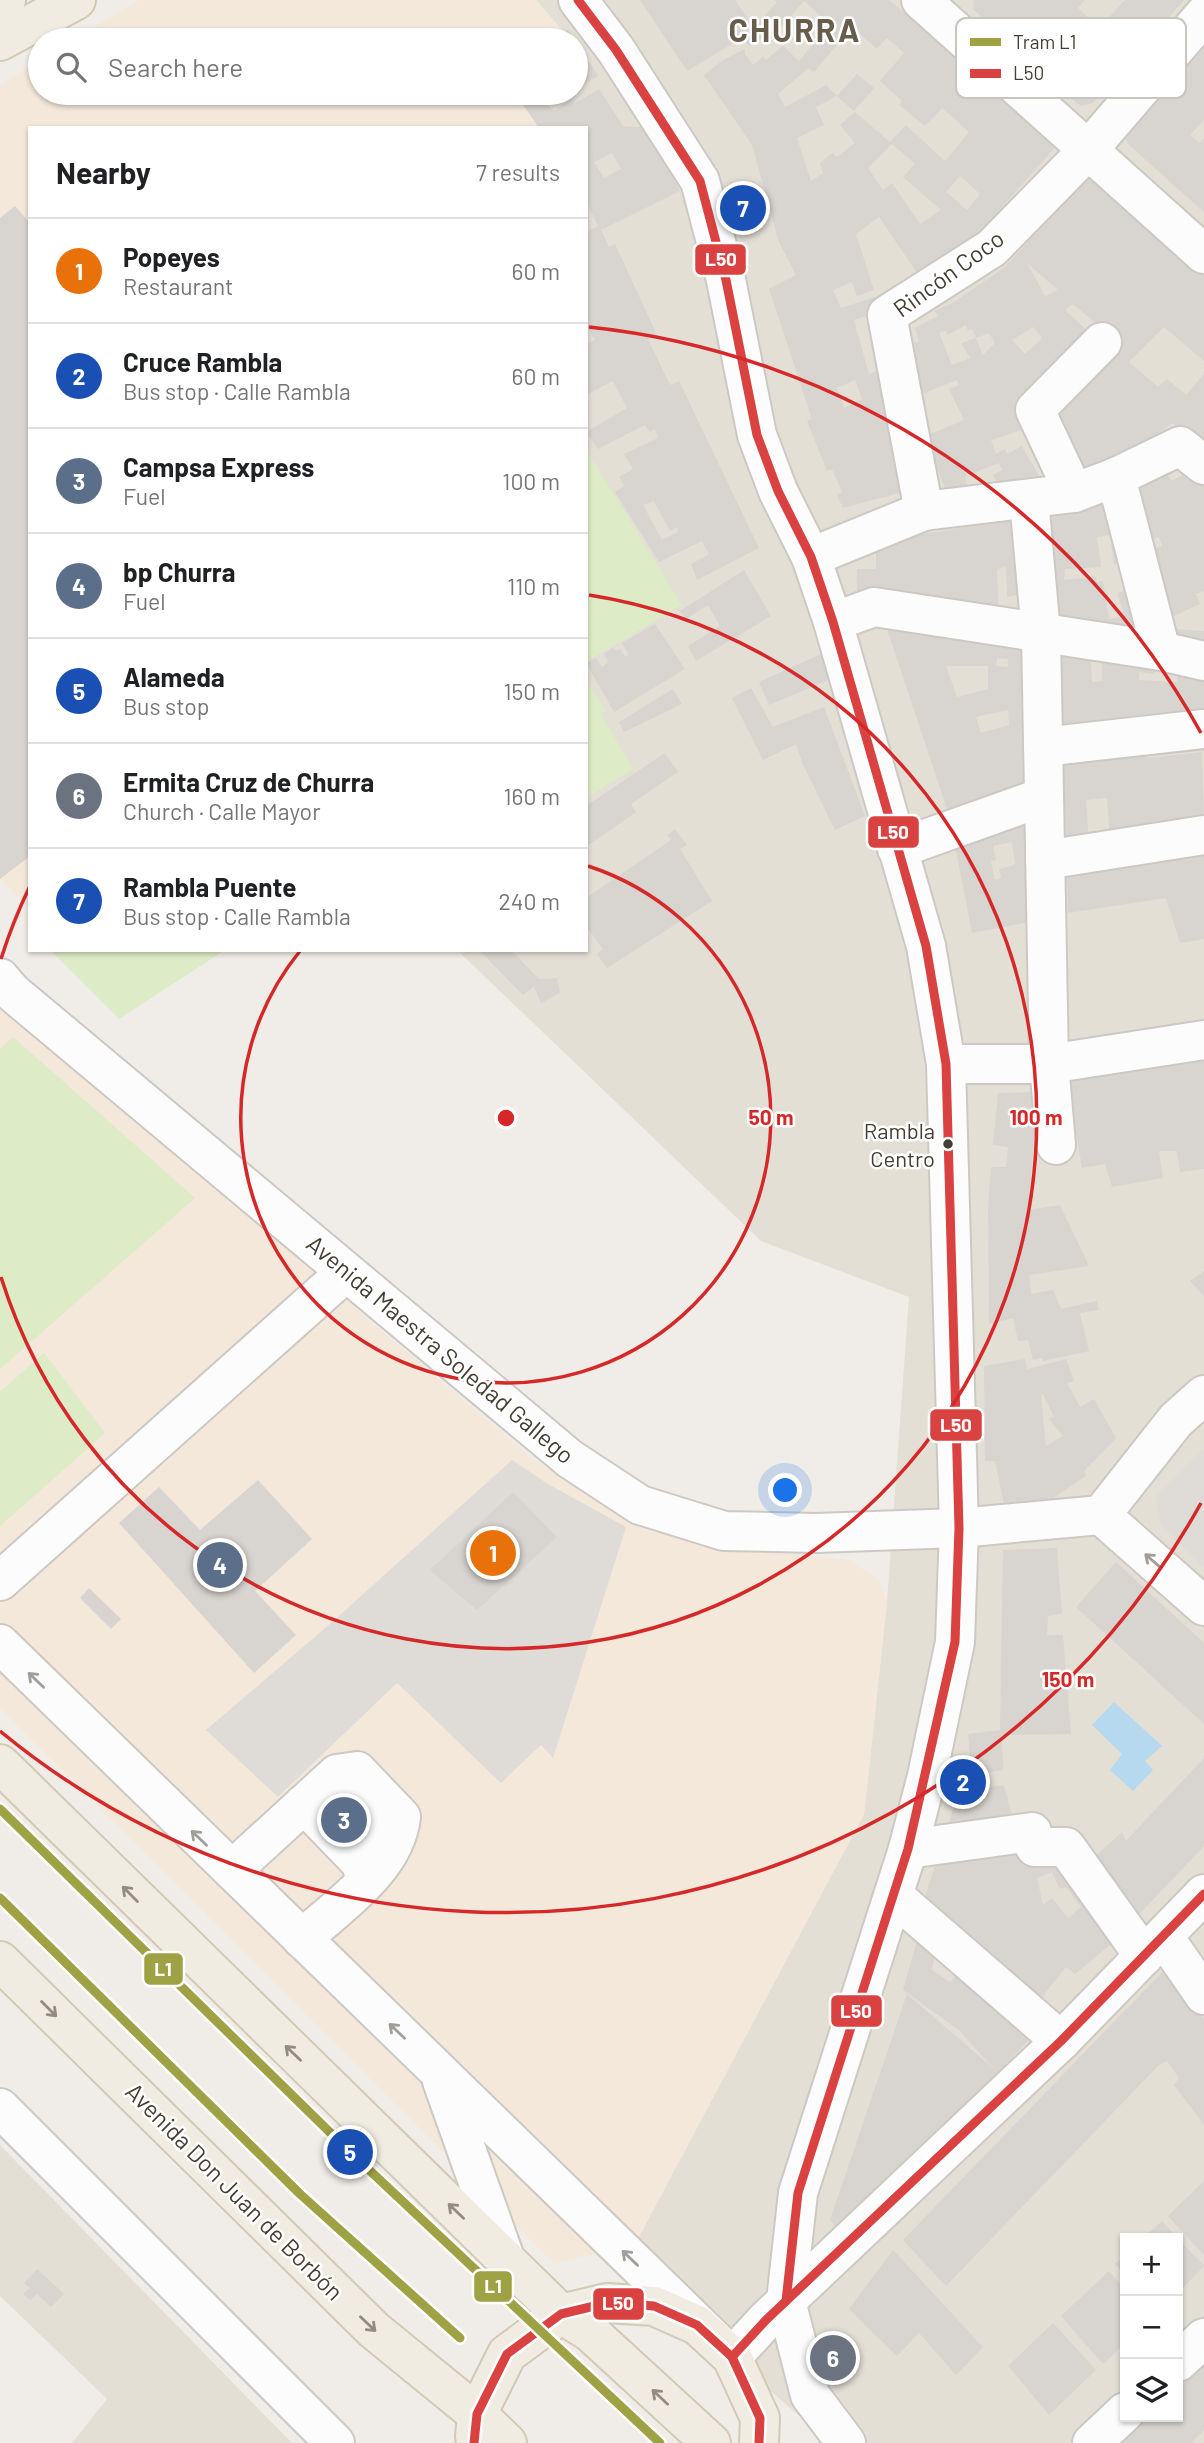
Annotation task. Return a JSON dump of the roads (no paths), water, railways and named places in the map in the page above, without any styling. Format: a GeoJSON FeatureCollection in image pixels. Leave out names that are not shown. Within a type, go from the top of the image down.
{"type":"FeatureCollection","features":[{"type":"Feature","properties":{"kind":"main road"},"geometry":{"type":"LineString","coordinates":[[0,3],[6,0]]}},
{"type":"Feature","properties":{"kind":"main road"},"geometry":{"type":"LineString","coordinates":[[0,41],[76,0]]}},
{"type":"Feature","properties":{"kind":"main road"},"geometry":{"type":"LineString","coordinates":[[0,1764],[561,2314],[590,2332],[710,2443]]}},
{"type":"Feature","properties":{"kind":"main road","name":"Avenida Don Juan de Borbón"},"geometry":{"type":"LineString","coordinates":[[0,1961],[476,2429],[507,2443]]}},
{"type":"Feature","properties":{"kind":"main road"},"geometry":{"type":"LineString","coordinates":[[476,2429],[507,2354],[561,2314],[607,2303],[654,2306],[697,2325],[732,2357],[760,2418],[759,2443]]}},
{"type":"Feature","properties":{"kind":"street"},"geometry":{"type":"LineString","coordinates":[[578,0],[623,61],[700,181],[726,280],[757,435],[778,491],[811,557],[833,622],[926,946],[946,1064],[959,1528],[955,1642],[927,1776],[908,1849],[798,2193],[786,2301],[810,2395],[841,2441]]}},
{"type":"Feature","properties":{"kind":"street"},"geometry":{"type":"LineString","coordinates":[[937,5],[956,23]]}},
{"type":"Feature","properties":{"kind":"street"},"geometry":{"type":"LineString","coordinates":[[1186,36],[1204,15]]}},
{"type":"Feature","properties":{"kind":"street"},"geometry":{"type":"LineString","coordinates":[[1035,98],[1204,254]]}},
{"type":"Feature","properties":{"kind":"street"},"geometry":{"type":"LineString","coordinates":[[1089,149],[1133,98]]}},
{"type":"Feature","properties":{"kind":"street","name":"Rincón Coco"},"geometry":{"type":"LineString","coordinates":[[924,511],[887,315],[992,248],[1089,149]]}},
{"type":"Feature","properties":{"kind":"street"},"geometry":{"type":"LineString","coordinates":[[1074,493],[1035,410],[1102,342]]}},
{"type":"Feature","properties":{"kind":"street"},"geometry":{"type":"LineString","coordinates":[[811,557],[924,511],[1074,493],[1116,477],[1180,446],[1204,465]]}},
{"type":"Feature","properties":{"kind":"street"},"geometry":{"type":"LineString","coordinates":[[1116,477],[1161,651]]}},
{"type":"Feature","properties":{"kind":"street"},"geometry":{"type":"LineString","coordinates":[[1029,500],[1041,633],[1049,1064],[1056,1145]]}},
{"type":"Feature","properties":{"kind":"street"},"geometry":{"type":"LineString","coordinates":[[833,622],[874,607],[1161,651],[1204,661]]}},
{"type":"Feature","properties":{"kind":"street"},"geometry":{"type":"LineString","coordinates":[[1043,747],[1204,729]]}},
{"type":"Feature","properties":{"kind":"street"},"geometry":{"type":"LineString","coordinates":[[898,849],[1043,797]]}},
{"type":"Feature","properties":{"kind":"street"},"geometry":{"type":"LineString","coordinates":[[1045,860],[1204,835]]}},
{"type":"Feature","properties":{"kind":"street","name":"Avenida Maestra Soledad Gallego"},"geometry":{"type":"LineString","coordinates":[[4,991],[570,1460],[640,1505],[724,1531],[816,1533],[959,1528],[1101,1515]]}},
{"type":"Feature","properties":{"kind":"street"},"geometry":{"type":"LineString","coordinates":[[946,1064],[1049,1064],[1204,1040]]}},
{"type":"Feature","properties":{"kind":"street"},"geometry":{"type":"LineString","coordinates":[[0,1581],[345,1273]]}},
{"type":"Feature","properties":{"kind":"street"},"geometry":{"type":"LineString","coordinates":[[1204,1395],[1175,1420],[1101,1515],[1204,1606]]}},
{"type":"Feature","properties":{"kind":"street"},"geometry":{"type":"LineString","coordinates":[[0,1644],[732,2357],[786,2301],[1061,2041],[1204,1894]]}},
{"type":"Feature","properties":{"kind":"street"},"geometry":{"type":"LineString","coordinates":[[232,1870],[337,1773],[357,1771],[401,1817],[399,1838],[376,1868],[302,1939]]}},
{"type":"Feature","properties":{"kind":"street"},"geometry":{"type":"LineString","coordinates":[[314,1795],[360,1862],[376,1868]]}},
{"type":"Feature","properties":{"kind":"street"},"geometry":{"type":"LineString","coordinates":[[908,1849],[1032,1832],[1035,1847],[1066,1847],[1154,1946],[1204,1995]]}},
{"type":"Feature","properties":{"kind":"street"},"geometry":{"type":"LineString","coordinates":[[894,1896],[1061,2041]]}},
{"type":"Feature","properties":{"kind":"street"},"geometry":{"type":"LineString","coordinates":[[439,2071],[506,2261]]}},
{"type":"Feature","properties":{"kind":"street"},"geometry":{"type":"LineString","coordinates":[[0,2108],[335,2443]]}},
{"type":"Feature","properties":{"kind":"street"},"geometry":{"type":"LineString","coordinates":[[1181,2359],[1204,2338]]}},
{"type":"Feature","properties":{"kind":"street"},"geometry":{"type":"LineString","coordinates":[[1092,2443],[1120,2417]]}},
{"type":"Feature","properties":{"kind":"water"},"geometry":{"type":"Polygon","coordinates":[[[1114,1702],[1162,1746],[1145,1761],[1153,1770],[1133,1791],[1110,1770],[1122,1754],[1092,1725],[1114,1702]]]}},
{"type":"Feature","properties":{"kind":"tram line","name":"L1"},"geometry":{"type":"LineString","coordinates":[[0,1809],[350,2152],[660,2443]]}},
{"type":"Feature","properties":{"kind":"tram line","name":"L1"},"geometry":{"type":"LineString","coordinates":[[0,1898],[300,2194],[460,2338]]}},
{"type":"Feature","properties":{"kind":"place","name":"Rambla Puente"},"geometry":{"type":"Point","coordinates":[743,208]}},
{"type":"Feature","properties":{"kind":"place","name":"Rambla Centro"},"geometry":{"type":"Point","coordinates":[948,1144]}},
{"type":"Feature","properties":{"kind":"place","name":"Popeyes"},"geometry":{"type":"Point","coordinates":[493,1553]}},
{"type":"Feature","properties":{"kind":"place","name":"bp Churra"},"geometry":{"type":"Point","coordinates":[220,1565]}},
{"type":"Feature","properties":{"kind":"place","name":"Cruce Rambla"},"geometry":{"type":"Point","coordinates":[963,1782]}},
{"type":"Feature","properties":{"kind":"place","name":"Campsa Express"},"geometry":{"type":"Point","coordinates":[344,1820]}},
{"type":"Feature","properties":{"kind":"place","name":"Alameda"},"geometry":{"type":"Point","coordinates":[350,2152]}},
{"type":"Feature","properties":{"kind":"place","name":"Ermita Cruz de Churra"},"geometry":{"type":"Point","coordinates":[833,2358]}},
{"type":"Feature","properties":{"kind":"district","name":"CHURRA"},"geometry":{"type":"Point","coordinates":[795,31]}}]}
